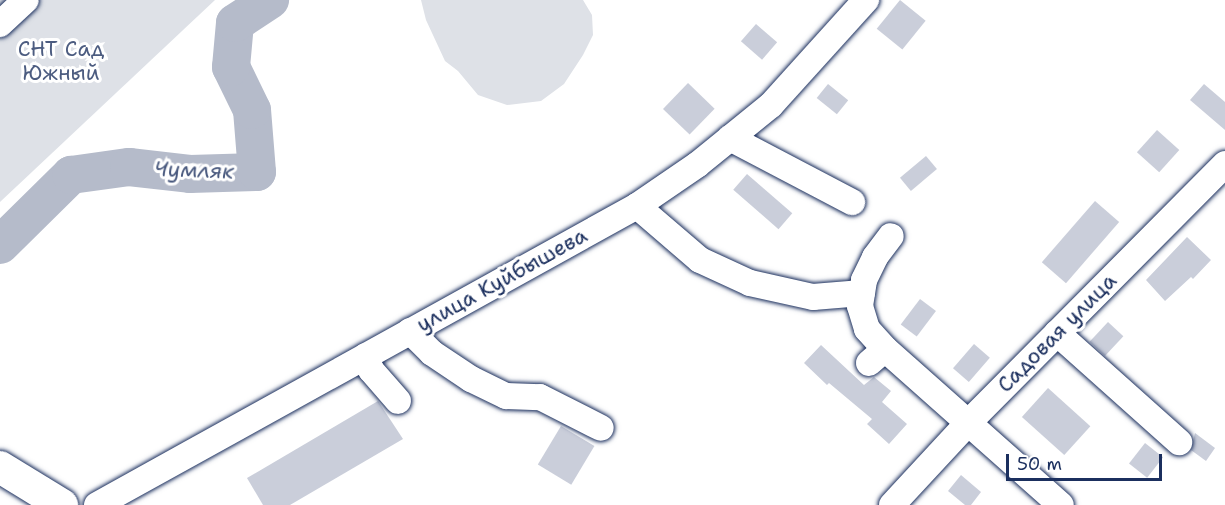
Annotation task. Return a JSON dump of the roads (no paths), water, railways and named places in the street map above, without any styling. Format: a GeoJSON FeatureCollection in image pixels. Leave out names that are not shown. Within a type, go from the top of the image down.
{"type":"FeatureCollection","features":[{"type":"Feature","properties":{"kind":"main road"},"geometry":{"type":"LineString","coordinates":[[0,467],[62,505]]}},
{"type":"Feature","properties":{"kind":"street"},"geometry":{"type":"LineString","coordinates":[[0,24],[26,0]]}},
{"type":"Feature","properties":{"kind":"street","name":"улица Куйбышева"},"geometry":{"type":"LineString","coordinates":[[97,505],[637,206],[697,165],[771,105],[866,0]]}},
{"type":"Feature","properties":{"kind":"street"},"geometry":{"type":"LineString","coordinates":[[730,138],[852,202]]}},
{"type":"Feature","properties":{"kind":"street","name":"Садовая улица"},"geometry":{"type":"LineString","coordinates":[[892,505],[968,423],[1225,164]]}},
{"type":"Feature","properties":{"kind":"street"},"geometry":{"type":"LineString","coordinates":[[637,206],[700,260],[750,283],[813,297],[862,293]]}},
{"type":"Feature","properties":{"kind":"street"},"geometry":{"type":"LineString","coordinates":[[891,236],[875,257],[864,280],[860,306],[877,356],[968,423],[1061,505]]}},
{"type":"Feature","properties":{"kind":"street"},"geometry":{"type":"LineString","coordinates":[[410,331],[432,352],[471,379],[506,396],[540,398],[601,428]]}},
{"type":"Feature","properties":{"kind":"street"},"geometry":{"type":"LineString","coordinates":[[1057,333],[1179,442]]}},
{"type":"Feature","properties":{"kind":"street"},"geometry":{"type":"LineString","coordinates":[[366,356],[372,370],[398,401]]}},
{"type":"Feature","properties":{"kind":"waterway","name":"Чумляк"},"geometry":{"type":"LineString","coordinates":[[0,245],[71,175],[129,167],[190,174],[257,172],[252,110],[231,67],[235,23],[270,0]]}},
{"type":"Feature","properties":{"kind":"park label","name":"СНТ Сад Южный"},"geometry":{"type":"Point","coordinates":[61,61]}}]}
